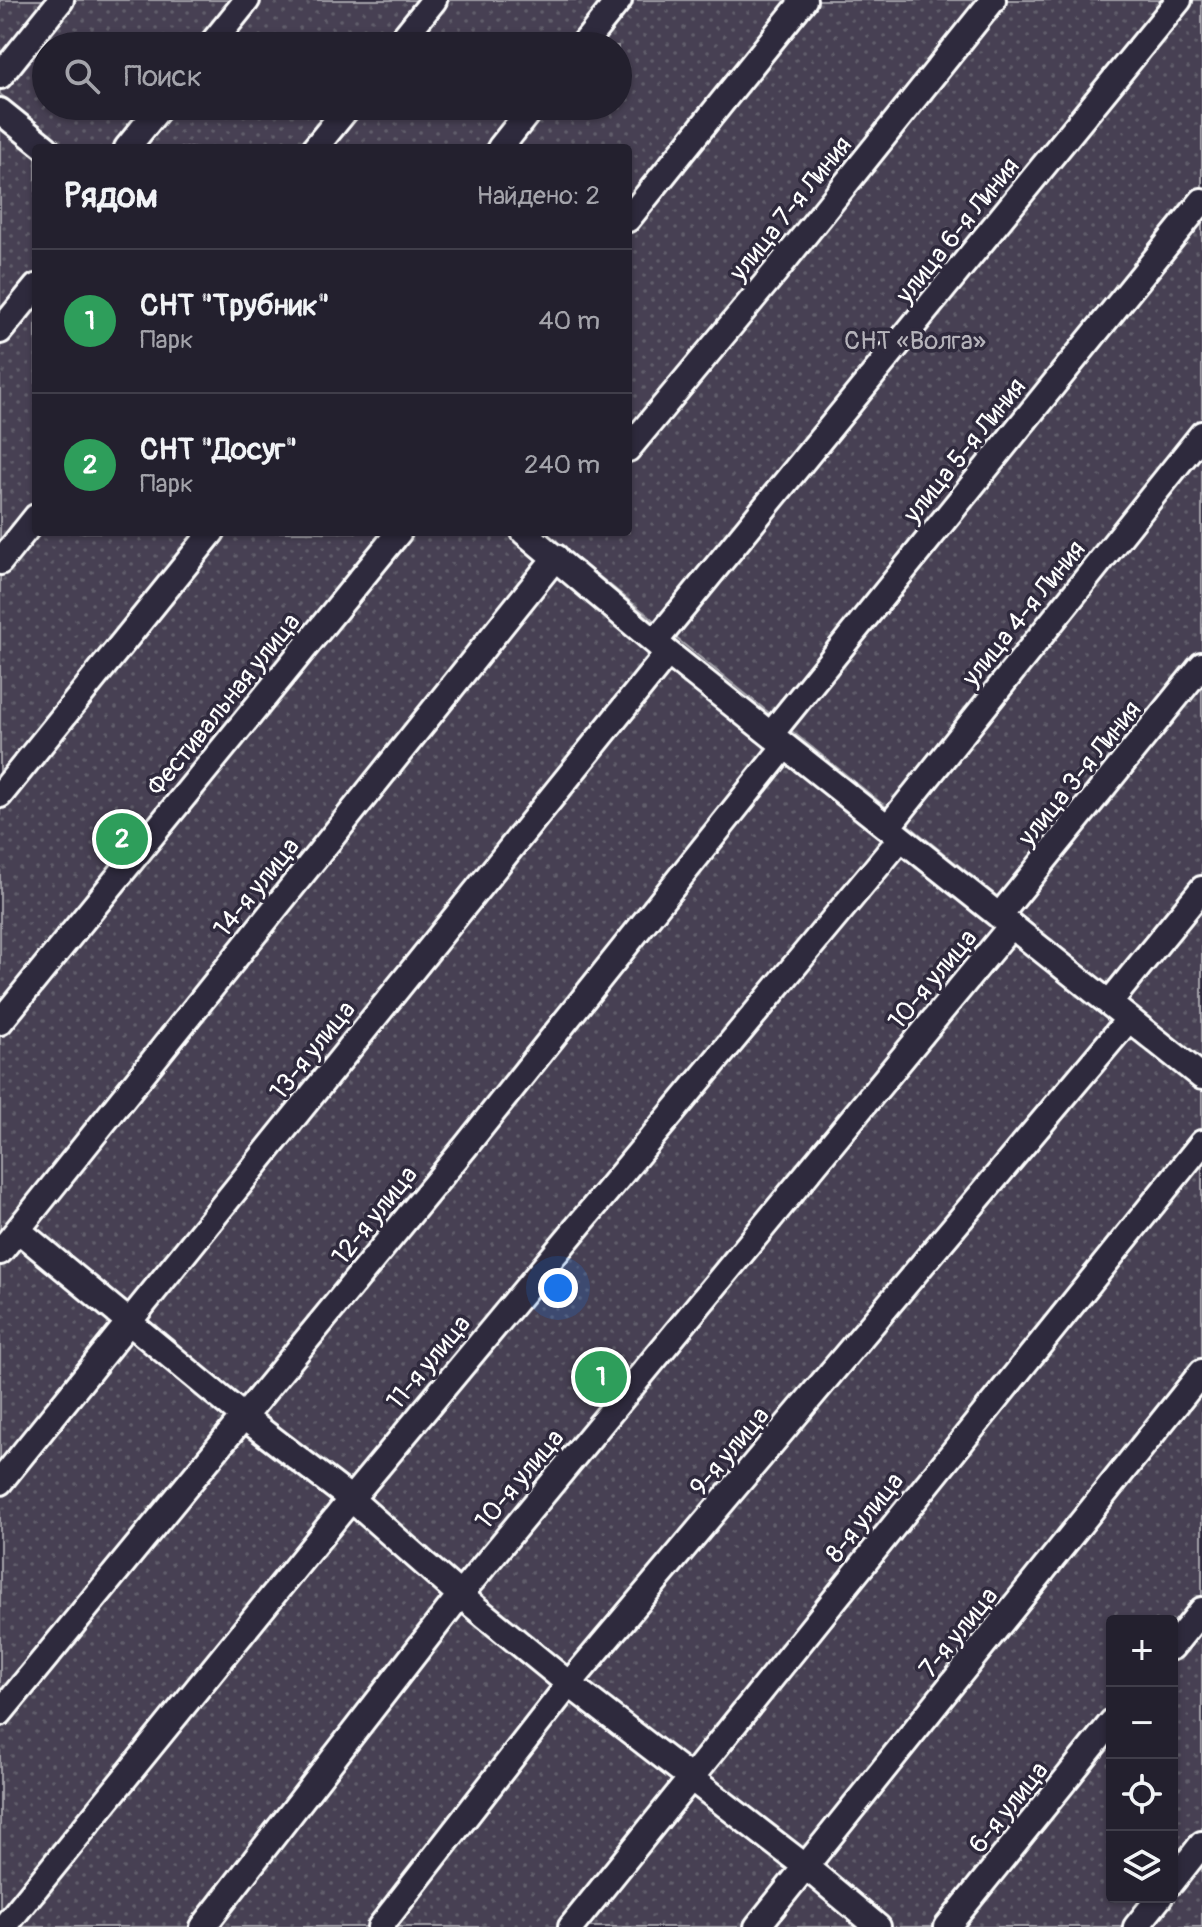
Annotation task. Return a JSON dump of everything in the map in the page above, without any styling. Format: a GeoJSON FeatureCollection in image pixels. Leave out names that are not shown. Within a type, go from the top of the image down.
{"type":"FeatureCollection","features":[{"type":"Feature","properties":{"kind":"street"},"geometry":{"type":"LineString","coordinates":[[35,32],[61,0]]}},
{"type":"Feature","properties":{"kind":"street"},"geometry":{"type":"LineString","coordinates":[[221,32],[247,0]]}},
{"type":"Feature","properties":{"kind":"street"},"geometry":{"type":"LineString","coordinates":[[408,32],[434,0]]}},
{"type":"Feature","properties":{"kind":"street"},"geometry":{"type":"LineString","coordinates":[[593,32],[619,0]]}},
{"type":"Feature","properties":{"kind":"street"},"geometry":{"type":"LineString","coordinates":[[632,214],[804,0]]}},
{"type":"Feature","properties":{"kind":"street","name":"улица 7-я Линия"},"geometry":{"type":"LineString","coordinates":[[632,444],[776,271],[993,0]]}},
{"type":"Feature","properties":{"kind":"street","name":"улица 6-я Линия"},"geometry":{"type":"LineString","coordinates":[[661,647],[1179,0]]}},
{"type":"Feature","properties":{"kind":"street"},"geometry":{"type":"LineString","coordinates":[[0,76],[32,36]]}},
{"type":"Feature","properties":{"kind":"street"},"geometry":{"type":"LineString","coordinates":[[0,111],[41,144]]}},
{"type":"Feature","properties":{"kind":"street"},"geometry":{"type":"LineString","coordinates":[[130,144],[150,120]]}},
{"type":"Feature","properties":{"kind":"street"},"geometry":{"type":"LineString","coordinates":[[318,144],[338,120]]}},
{"type":"Feature","properties":{"kind":"street"},"geometry":{"type":"LineString","coordinates":[[503,144],[522,120]]}},
{"type":"Feature","properties":{"kind":"street","name":"улица 5-я Линия"},"geometry":{"type":"LineString","coordinates":[[778,740],[1202,201]]}},
{"type":"Feature","properties":{"kind":"street"},"geometry":{"type":"LineString","coordinates":[[0,331],[32,292]]}},
{"type":"Feature","properties":{"kind":"street","name":"улица 4-я Линия"},"geometry":{"type":"LineString","coordinates":[[895,833],[1202,434]]}},
{"type":"Feature","properties":{"kind":"street"},"geometry":{"type":"LineString","coordinates":[[0,562],[32,522]]}},
{"type":"Feature","properties":{"kind":"street"},"geometry":{"type":"LineString","coordinates":[[0,795],[209,536]]}},
{"type":"Feature","properties":{"kind":"street","name":"Фестивальная улица"},"geometry":{"type":"LineString","coordinates":[[0,1022],[396,536]]}},
{"type":"Feature","properties":{"kind":"street"},"geometry":{"type":"LineString","coordinates":[[532,536],[553,546],[661,647],[1202,1077]]}},
{"type":"Feature","properties":{"kind":"street","name":"14-я улица"},"geometry":{"type":"LineString","coordinates":[[0,1252],[553,546]]}},
{"type":"Feature","properties":{"kind":"street","name":"13-я улица"},"geometry":{"type":"LineString","coordinates":[[0,1482],[129,1323],[661,647]]}},
{"type":"Feature","properties":{"kind":"street","name":"улица 3-я Линия"},"geometry":{"type":"LineString","coordinates":[[1005,921],[1202,665]]}},
{"type":"Feature","properties":{"kind":"street","name":"12-я улица"},"geometry":{"type":"LineString","coordinates":[[0,1713],[476,1133],[778,740]]}},
{"type":"Feature","properties":{"kind":"street","name":"11-я улица"},"geometry":{"type":"LineString","coordinates":[[4,1927],[895,833]]}},
{"type":"Feature","properties":{"kind":"street"},"geometry":{"type":"LineString","coordinates":[[1109,1003],[1202,889]]}},
{"type":"Feature","properties":{"kind":"street","name":"10-я улица"},"geometry":{"type":"LineString","coordinates":[[203,1927],[460,1595],[1005,921]]}},
{"type":"Feature","properties":{"kind":"street","name":"9-я улица"},"geometry":{"type":"LineString","coordinates":[[380,1927],[569,1684],[1129,1019]]}},
{"type":"Feature","properties":{"kind":"street","name":"8-я улица"},"geometry":{"type":"LineString","coordinates":[[571,1927],[1202,1143]]}},
{"type":"Feature","properties":{"kind":"street"},"geometry":{"type":"LineString","coordinates":[[18,1230],[245,1418],[351,1499],[460,1595],[569,1684],[806,1867],[878,1927]]}},
{"type":"Feature","properties":{"kind":"street","name":"7-я улица"},"geometry":{"type":"LineString","coordinates":[[757,1927],[1202,1372]]}},
{"type":"Feature","properties":{"kind":"street"},"geometry":{"type":"LineString","coordinates":[[1178,1640],[1202,1610]]}},
{"type":"Feature","properties":{"kind":"street","name":"6-я улица"},"geometry":{"type":"LineString","coordinates":[[947,1927],[1106,1729]]}},
{"type":"Feature","properties":{"kind":"street"},"geometry":{"type":"LineString","coordinates":[[1178,1874],[1202,1844]]}},
{"type":"Feature","properties":{"kind":"street"},"geometry":{"type":"LineString","coordinates":[[1136,1927],[1155,1903]]}},
{"type":"Feature","properties":{"kind":"green space","name":"СНТ «Волга»"},"geometry":{"type":"Polygon","coordinates":[[[0,0],[1202,0],[1202,1061],[549,536],[632,536],[632,144],[62,144],[32,120],[632,120],[632,32],[32,32],[32,120],[0,94],[0,0]]]}},
{"type":"Feature","properties":{"kind":"green space"},"geometry":{"type":"Polygon","coordinates":[[[0,118],[32,145],[32,536],[523,536],[1202,1082],[1202,1927],[0,1927],[0,118]]]}},
{"type":"Feature","properties":{"kind":"place","name":"СНТ \"Досуг\""},"geometry":{"type":"Point","coordinates":[122,839]}},
{"type":"Feature","properties":{"kind":"place","name":"СНТ \"Трубник\""},"geometry":{"type":"Point","coordinates":[601,1377]}}]}
